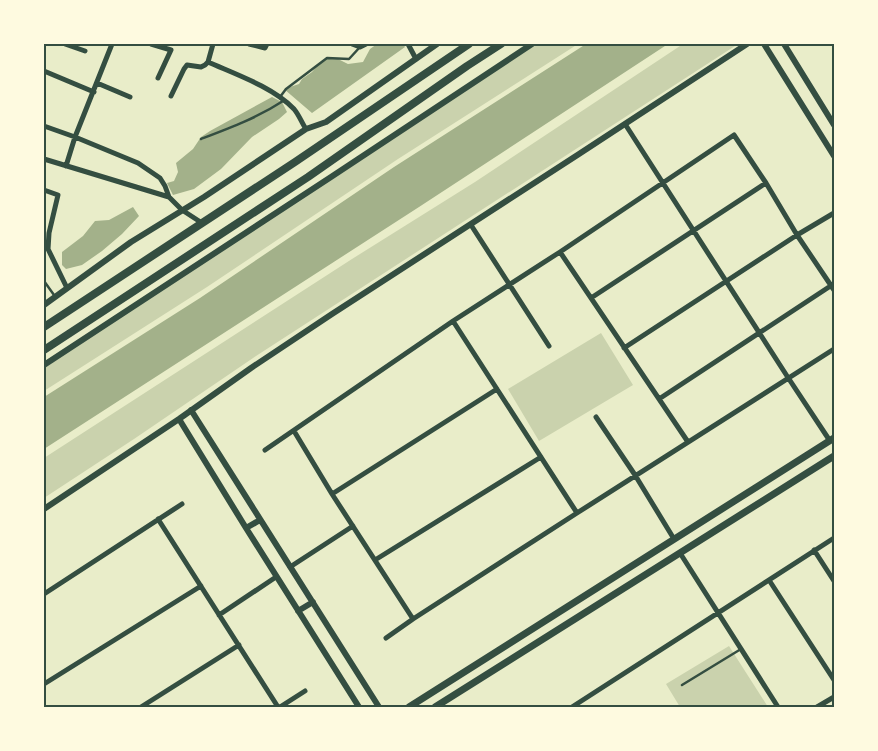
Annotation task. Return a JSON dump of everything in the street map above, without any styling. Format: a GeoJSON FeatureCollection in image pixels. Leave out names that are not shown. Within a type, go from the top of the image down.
{"type":"FeatureCollection","features":[{"type":"Feature","properties":{"kind":"main road"},"geometry":{"type":"LineString","coordinates":[[44,328],[357,121],[469,44]]}},
{"type":"Feature","properties":{"kind":"main road"},"geometry":{"type":"LineString","coordinates":[[44,350],[308,177],[501,44]]}},
{"type":"Feature","properties":{"kind":"main road"},"geometry":{"type":"LineString","coordinates":[[455,53],[467,66]]}},
{"type":"Feature","properties":{"kind":"main road"},"geometry":{"type":"LineString","coordinates":[[409,707],[832,439]]}},
{"type":"Feature","properties":{"kind":"main road"},"geometry":{"type":"LineString","coordinates":[[435,707],[834,456]]}},
{"type":"Feature","properties":{"kind":"street"},"geometry":{"type":"LineString","coordinates":[[65,44],[85,51]]}},
{"type":"Feature","properties":{"kind":"street"},"geometry":{"type":"LineString","coordinates":[[66,166],[75,137],[112,44]]}},
{"type":"Feature","properties":{"kind":"street"},"geometry":{"type":"LineString","coordinates":[[151,44],[171,50],[158,78]]}},
{"type":"Feature","properties":{"kind":"street"},"geometry":{"type":"LineString","coordinates":[[171,96],[187,65],[205,66],[213,44]]}},
{"type":"Feature","properties":{"kind":"street"},"geometry":{"type":"LineString","coordinates":[[250,44],[266,48],[267,44]]}},
{"type":"Feature","properties":{"kind":"street"},"geometry":{"type":"LineString","coordinates":[[352,44],[360,47],[366,44]]}},
{"type":"Feature","properties":{"kind":"street"},"geometry":{"type":"LineString","coordinates":[[408,44],[416,59]]}},
{"type":"Feature","properties":{"kind":"street"},"geometry":{"type":"LineString","coordinates":[[44,304],[131,242],[306,130],[326,122],[438,44]]}},
{"type":"Feature","properties":{"kind":"street"},"geometry":{"type":"LineString","coordinates":[[44,365],[532,44]]}},
{"type":"Feature","properties":{"kind":"street"},"geometry":{"type":"LineString","coordinates":[[44,509],[332,314],[747,44]]}},
{"type":"Feature","properties":{"kind":"street"},"geometry":{"type":"LineString","coordinates":[[764,44],[834,156]]}},
{"type":"Feature","properties":{"kind":"street"},"geometry":{"type":"LineString","coordinates":[[784,44],[834,125]]}},
{"type":"Feature","properties":{"kind":"street"},"geometry":{"type":"LineString","coordinates":[[208,62],[263,87],[282,99],[295,110],[306,130]]}},
{"type":"Feature","properties":{"kind":"street"},"geometry":{"type":"LineString","coordinates":[[44,71],[94,92]]}},
{"type":"Feature","properties":{"kind":"street"},"geometry":{"type":"LineString","coordinates":[[97,84],[130,97]]}},
{"type":"Feature","properties":{"kind":"street"},"geometry":{"type":"LineString","coordinates":[[625,124],[788,379],[832,439]]}},
{"type":"Feature","properties":{"kind":"street"},"geometry":{"type":"LineString","coordinates":[[44,126],[138,162],[160,178],[169,197],[182,210],[202,223]]}},
{"type":"Feature","properties":{"kind":"street"},"geometry":{"type":"LineString","coordinates":[[265,450],[453,321],[560,252],[734,135],[797,235],[833,287],[659,399]]}},
{"type":"Feature","properties":{"kind":"street"},"geometry":{"type":"LineString","coordinates":[[44,159],[169,197]]}},
{"type":"Feature","properties":{"kind":"street"},"geometry":{"type":"LineString","coordinates":[[590,298],[766,183]]}},
{"type":"Feature","properties":{"kind":"street"},"geometry":{"type":"LineString","coordinates":[[44,190],[58,195],[46,232],[48,249],[67,288]]}},
{"type":"Feature","properties":{"kind":"street"},"geometry":{"type":"LineString","coordinates":[[624,348],[797,235],[834,213]]}},
{"type":"Feature","properties":{"kind":"street"},"geometry":{"type":"LineString","coordinates":[[471,224],[549,346]]}},
{"type":"Feature","properties":{"kind":"street"},"geometry":{"type":"LineString","coordinates":[[560,252],[688,442]]}},
{"type":"Feature","properties":{"kind":"street"},"geometry":{"type":"LineString","coordinates":[[453,321],[577,512]]}},
{"type":"Feature","properties":{"kind":"street"},"geometry":{"type":"LineString","coordinates":[[386,638],[577,512],[834,350]]}},
{"type":"Feature","properties":{"kind":"street"},"geometry":{"type":"LineString","coordinates":[[332,494],[497,390]]}},
{"type":"Feature","properties":{"kind":"street"},"geometry":{"type":"LineString","coordinates":[[191,410],[379,707]]}},
{"type":"Feature","properties":{"kind":"street"},"geometry":{"type":"LineString","coordinates":[[596,417],[674,539]]}},
{"type":"Feature","properties":{"kind":"street"},"geometry":{"type":"LineString","coordinates":[[179,419],[359,707]]}},
{"type":"Feature","properties":{"kind":"street"},"geometry":{"type":"LineString","coordinates":[[294,431],[332,494],[413,619]]}},
{"type":"Feature","properties":{"kind":"street"},"geometry":{"type":"LineString","coordinates":[[375,560],[541,457]]}},
{"type":"Feature","properties":{"kind":"street"},"geometry":{"type":"LineString","coordinates":[[44,594],[182,504]]}},
{"type":"Feature","properties":{"kind":"street"},"geometry":{"type":"LineString","coordinates":[[158,519],[279,707],[305,691]]}},
{"type":"Feature","properties":{"kind":"street"},"geometry":{"type":"LineString","coordinates":[[246,528],[260,520]]}},
{"type":"Feature","properties":{"kind":"street"},"geometry":{"type":"LineString","coordinates":[[290,567],[353,526]]}},
{"type":"Feature","properties":{"kind":"street"},"geometry":{"type":"LineString","coordinates":[[572,707],[580,705],[834,538]]}},
{"type":"Feature","properties":{"kind":"street"},"geometry":{"type":"LineString","coordinates":[[814,550],[834,581]]}},
{"type":"Feature","properties":{"kind":"street"},"geometry":{"type":"LineString","coordinates":[[680,553],[778,707]]}},
{"type":"Feature","properties":{"kind":"street"},"geometry":{"type":"LineString","coordinates":[[219,615],[276,577]]}},
{"type":"Feature","properties":{"kind":"street"},"geometry":{"type":"LineString","coordinates":[[769,580],[834,680]]}},
{"type":"Feature","properties":{"kind":"street"},"geometry":{"type":"LineString","coordinates":[[44,684],[201,586]]}},
{"type":"Feature","properties":{"kind":"street"},"geometry":{"type":"LineString","coordinates":[[298,611],[313,602]]}},
{"type":"Feature","properties":{"kind":"street"},"geometry":{"type":"LineString","coordinates":[[141,707],[239,645]]}},
{"type":"Feature","properties":{"kind":"street"},"geometry":{"type":"LineString","coordinates":[[817,707],[834,697]]}},
{"type":"Feature","properties":{"kind":"lane"},"geometry":{"type":"LineString","coordinates":[[201,139],[262,114],[282,99],[286,88],[327,58],[348,59],[360,47]]}},
{"type":"Feature","properties":{"kind":"lane"},"geometry":{"type":"LineString","coordinates":[[44,281],[55,296]]}},
{"type":"Feature","properties":{"kind":"lane"},"geometry":{"type":"LineString","coordinates":[[682,685],[741,650]]}},
{"type":"Feature","properties":{"kind":"shaded area"},"geometry":{"type":"Polygon","coordinates":[[[377,44],[403,44],[405,47],[312,113],[284,89],[299,84],[302,79],[329,57],[348,64],[363,62],[370,49],[377,44]]]}},
{"type":"Feature","properties":{"kind":"shaded area"},"geometry":{"type":"Polygon","coordinates":[[[533,44],[578,44],[398,159],[207,287],[44,391],[44,362],[533,44]]]}},
{"type":"Feature","properties":{"kind":"shaded area"},"geometry":{"type":"Polygon","coordinates":[[[586,44],[668,44],[44,449],[44,397],[200,298],[394,167],[586,44]]]}},
{"type":"Feature","properties":{"kind":"shaded area"},"geometry":{"type":"Polygon","coordinates":[[[683,44],[738,44],[256,356],[44,498],[44,458],[475,182],[683,44]]]}},
{"type":"Feature","properties":{"kind":"shaded area"},"geometry":{"type":"Polygon","coordinates":[[[272,97],[282,102],[287,112],[252,137],[221,169],[194,189],[173,195],[167,183],[174,181],[178,172],[176,163],[193,149],[201,137],[272,97]]]}},
{"type":"Feature","properties":{"kind":"shaded area"},"geometry":{"type":"Polygon","coordinates":[[[133,207],[139,216],[102,251],[82,265],[66,269],[62,265],[62,252],[83,236],[95,221],[109,220],[133,207]]]}},
{"type":"Feature","properties":{"kind":"shaded area"},"geometry":{"type":"Polygon","coordinates":[[[601,333],[633,385],[539,441],[508,389],[601,333]]]}},
{"type":"Feature","properties":{"kind":"shaded area"},"geometry":{"type":"Polygon","coordinates":[[[729,646],[768,707],[680,707],[666,684],[729,646]]]}}]}
